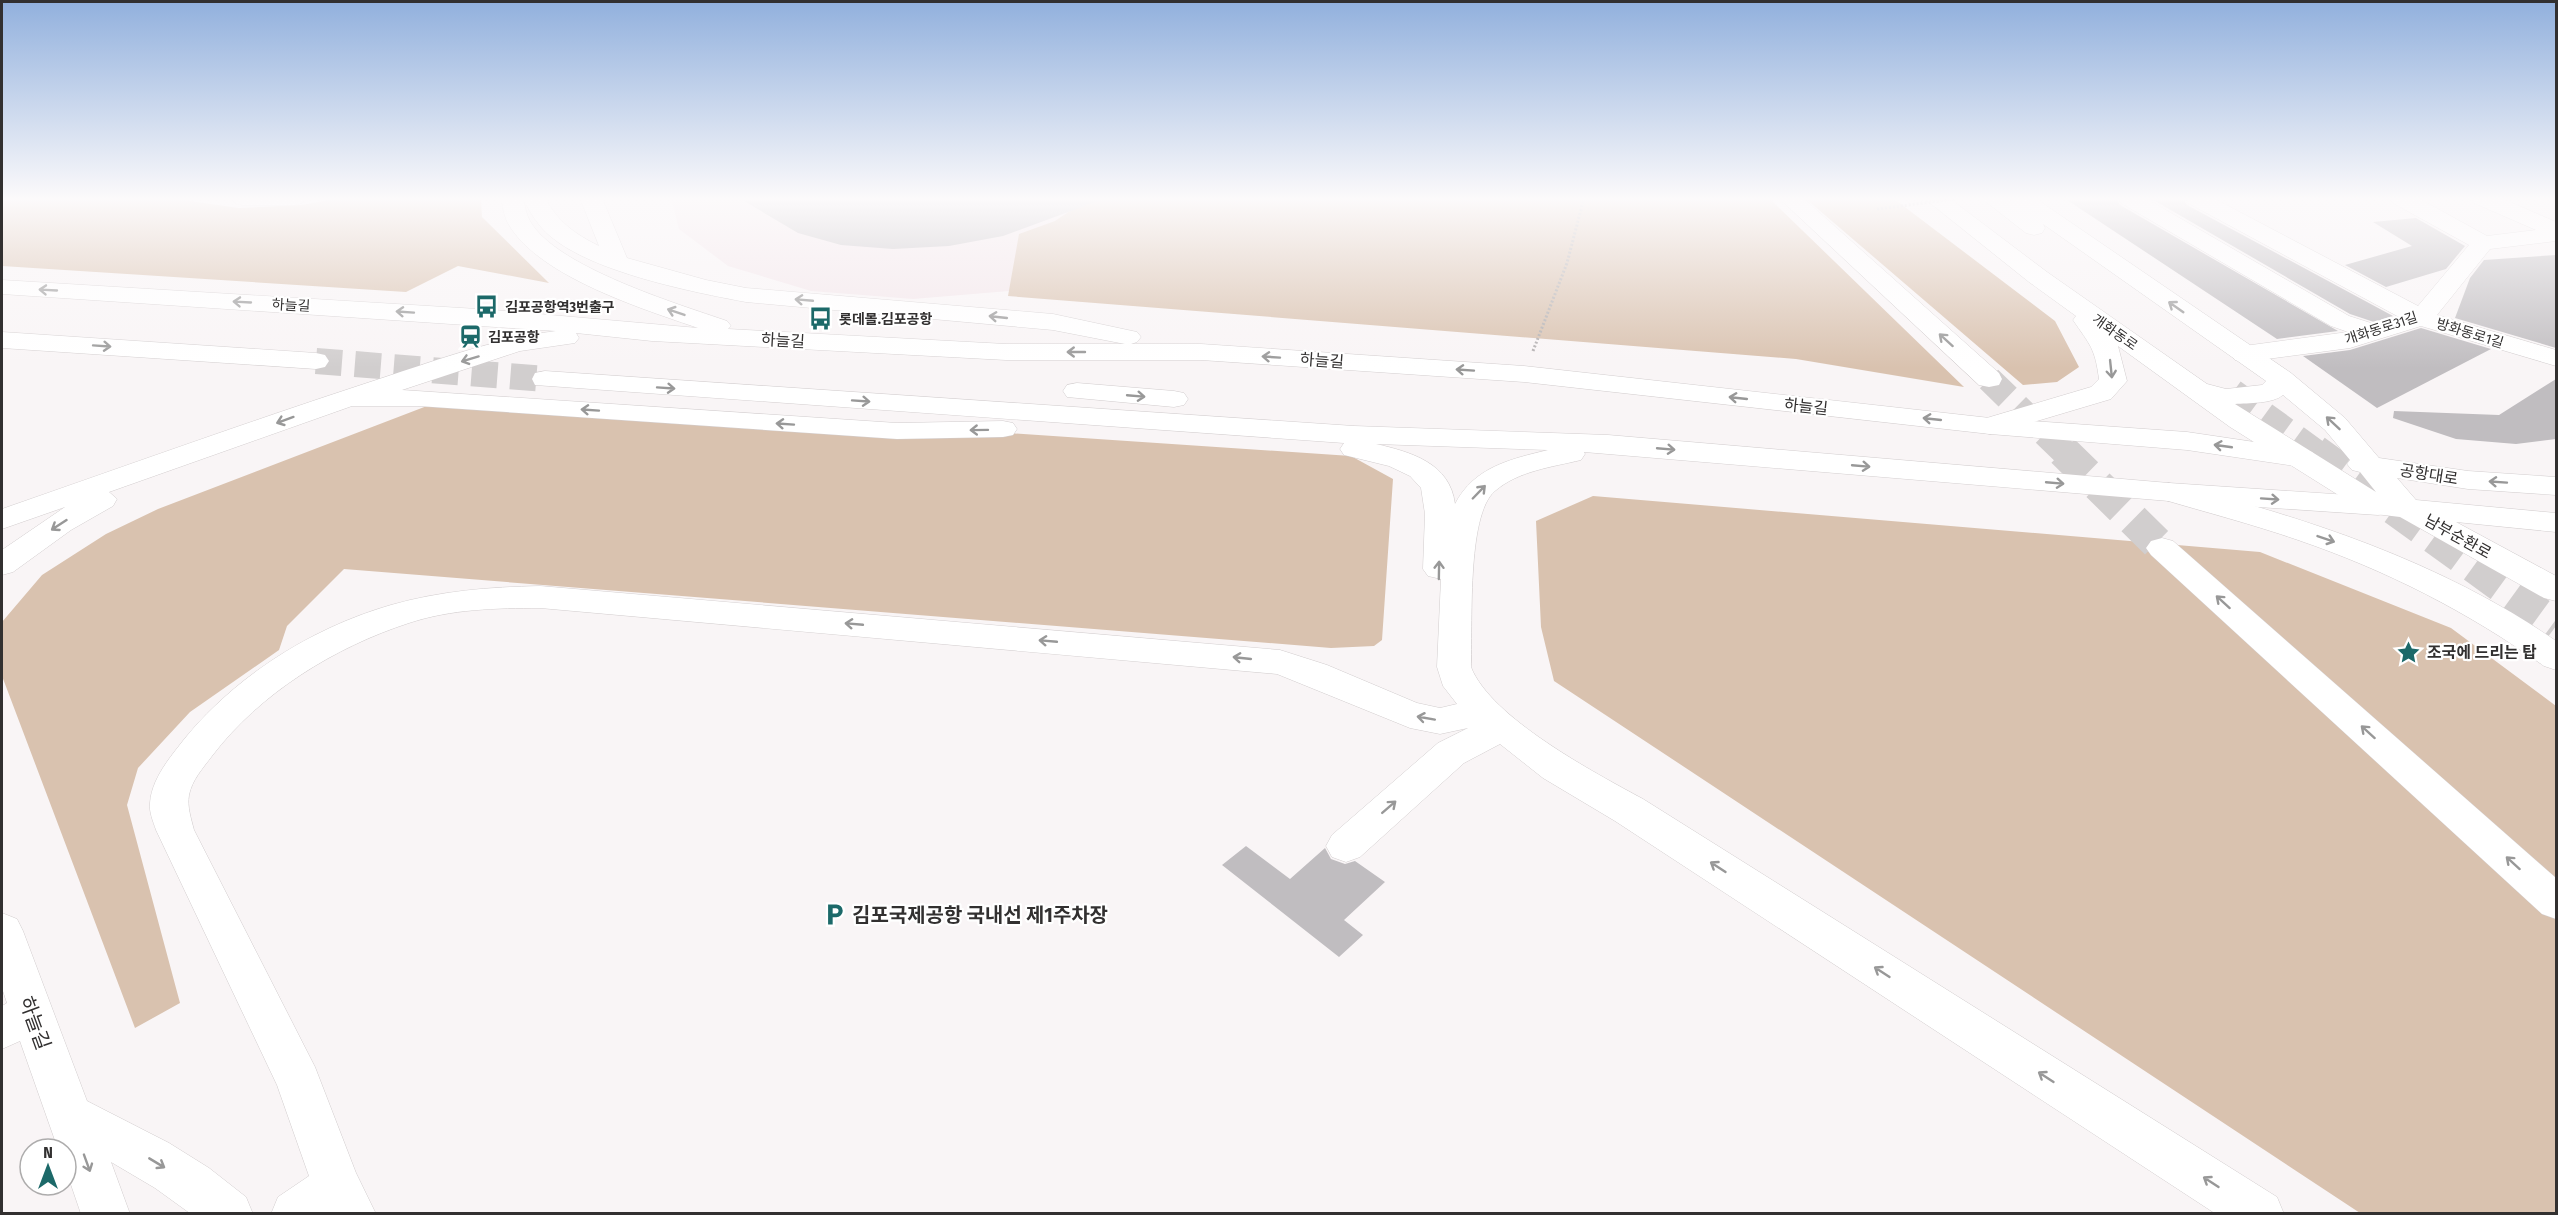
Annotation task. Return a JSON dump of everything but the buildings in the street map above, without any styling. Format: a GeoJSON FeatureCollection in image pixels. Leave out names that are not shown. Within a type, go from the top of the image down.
{"type":"FeatureCollection","features":[{"type":"Feature","properties":{"kind":"main road"},"geometry":{"type":"LineString","coordinates":[[553,255],[572,268],[651,303],[751,338]]}},
{"type":"Feature","properties":{"kind":"main road"},"geometry":{"type":"LineString","coordinates":[[601,255],[616,262],[703,287],[746,295],[1053,322],[1201,352]]}},
{"type":"Feature","properties":{"kind":"main road"},"geometry":{"type":"LineString","coordinates":[[614,255],[616,262]]}},
{"type":"Feature","properties":{"kind":"main road"},"geometry":{"type":"LineString","coordinates":[[1852,255],[1989,380]]}},
{"type":"Feature","properties":{"kind":"main road","name":"개화동로"},"geometry":{"type":"LineString","coordinates":[[2009,255],[2240,421],[2302,458]]}},
{"type":"Feature","properties":{"kind":"main road","name":"개화동로"},"geometry":{"type":"LineString","coordinates":[[2042,255],[2233,392]]}},
{"type":"Feature","properties":{"kind":"main road"},"geometry":{"type":"LineString","coordinates":[[2077,255],[2270,384],[2335,424],[2373,466]]}},
{"type":"Feature","properties":{"kind":"main road"},"geometry":{"type":"LineString","coordinates":[[2101,255],[2244,354],[2270,384],[2271,392],[2226,397],[2198,391]]}},
{"type":"Feature","properties":{"kind":"main road"},"geometry":{"type":"LineString","coordinates":[[2226,255],[2340,321],[2373,333]]}},
{"type":"Feature","properties":{"kind":"main road","name":"방화동로1길"},"geometry":{"type":"LineString","coordinates":[[2302,255],[2421,318],[2556,358]]}},
{"type":"Feature","properties":{"kind":"main road","name":"개화동로31길"},"geometry":{"type":"LineString","coordinates":[[2244,354],[2349,340],[2421,318],[2473,255]]}},
{"type":"Feature","properties":{"kind":"main road"},"geometry":{"type":"LineString","coordinates":[[1990,426],[2101,393],[2113,381],[2107,348],[2093,327],[2038,277]]}},
{"type":"Feature","properties":{"kind":"main road","name":"하늘길"},"geometry":{"type":"LineString","coordinates":[[2,287],[494,318],[652,333],[1006,352],[1201,352],[1524,374],[1990,426],[2187,441],[2302,458]]}},
{"type":"Feature","properties":{"kind":"main road","name":"하늘길"},"geometry":{"type":"LineString","coordinates":[[2,519],[349,398],[517,344],[591,336],[652,333]]}},
{"type":"Feature","properties":{"kind":"main road"},"geometry":{"type":"LineString","coordinates":[[2,340],[316,361]]}},
{"type":"Feature","properties":{"kind":"main road"},"geometry":{"type":"LineString","coordinates":[[545,380],[1354,435],[1608,444],[2169,492],[2326,538],[2406,571],[2491,614],[2556,658]]}},
{"type":"Feature","properties":{"kind":"main road"},"geometry":{"type":"LineString","coordinates":[[1077,391],[1528,429],[1608,444]]}},
{"type":"Feature","properties":{"kind":"main road"},"geometry":{"type":"LineString","coordinates":[[349,398],[418,398],[897,431],[1024,429],[1350,449],[1389,455],[1427,475],[1437,488],[1440,519],[1440,632],[1461,686],[1493,719],[1556,768],[1629,810],[2260,1214]]}},
{"type":"Feature","properties":{"kind":"main road"},"geometry":{"type":"LineString","coordinates":[[1454,667],[1459,545],[1466,512],[1475,494],[1491,481],[1528,464],[1608,444]]}},
{"type":"Feature","properties":{"kind":"main road","name":"공항대로"},"geometry":{"type":"LineString","coordinates":[[2302,458],[2468,480],[2556,486]]}},
{"type":"Feature","properties":{"kind":"main road","name":"남부순환로"},"geometry":{"type":"LineString","coordinates":[[2302,458],[2392,507],[2556,590]]}},
{"type":"Feature","properties":{"kind":"main road","name":"하늘길"},"geometry":{"type":"LineString","coordinates":[[2,565],[60,523],[164,464]]}},
{"type":"Feature","properties":{"kind":"main road","name":"남부순환로"},"geometry":{"type":"LineString","coordinates":[[2373,466],[2392,507]]}},
{"type":"Feature","properties":{"kind":"main road","name":"공항대로"},"geometry":{"type":"LineString","coordinates":[[2169,492],[2392,507],[2556,522]]}},
{"type":"Feature","properties":{"kind":"main road"},"geometry":{"type":"LineString","coordinates":[[2162,548],[2556,902]]}},
{"type":"Feature","properties":{"kind":"main road"},"geometry":{"type":"LineString","coordinates":[[295,1214],[345,1200],[299,1082],[175,830],[169,804],[175,779],[197,747],[228,715],[264,683],[360,629],[401,614],[441,605],[496,597],[540,597],[1280,662],[1315,674],[1410,715],[1440,721],[1493,719]]}},
{"type":"Feature","properties":{"kind":"main road"},"geometry":{"type":"LineString","coordinates":[[1346,846],[1493,719]]}},
{"type":"Feature","properties":{"kind":"main road","name":"하늘길"},"geometry":{"type":"LineString","coordinates":[[2,931],[16,1020],[69,1115],[106,1214]]}},
{"type":"Feature","properties":{"kind":"main road"},"geometry":{"type":"LineString","coordinates":[[69,1115],[163,1166],[211,1198],[229,1214]]}},
{"type":"Feature","properties":{"kind":"path"},"geometry":{"type":"LineString","coordinates":[[1524,374],[1569,255]]}},
{"type":"Feature","properties":{"kind":"shaded area"},"geometry":{"type":"Polygon","coordinates":[[[2,255],[520,255],[549,283],[458,266],[406,292],[2,266],[2,255]]]}},
{"type":"Feature","properties":{"kind":"shaded area"},"geometry":{"type":"Polygon","coordinates":[[[713,255],[1099,255],[1020,290],[913,299],[811,291],[728,266],[713,255]]]}},
{"type":"Feature","properties":{"kind":"shaded area"},"geometry":{"type":"Polygon","coordinates":[[[1015,255],[1828,255],[1964,387],[1796,359],[1008,296],[1015,255]]]}},
{"type":"Feature","properties":{"kind":"shaded area"},"geometry":{"type":"Polygon","coordinates":[[[1871,255],[1968,255],[2055,321],[2079,367],[2057,382],[2023,385],[1871,255]]]}},
{"type":"Feature","properties":{"kind":"shaded area"},"geometry":{"type":"Polygon","coordinates":[[[453,396],[1351,456],[1393,479],[1382,640],[1374,646],[1331,648],[344,569],[287,626],[279,650],[190,712],[138,768],[127,805],[180,1003],[135,1028],[2,676],[2,622],[42,575],[106,534],[158,509],[453,396]]]}},
{"type":"Feature","properties":{"kind":"shaded area"},"geometry":{"type":"Polygon","coordinates":[[[1593,496],[2260,552],[2451,628],[2556,706],[2556,1213],[2360,1213],[1554,681],[1541,627],[1536,521],[1593,496]]]}},
{"type":"Feature","properties":{"kind":"tunnel"},"geometry":{"type":"LineString","coordinates":[[316,361],[545,379]]}},
{"type":"Feature","properties":{"kind":"tunnel"},"geometry":{"type":"LineString","coordinates":[[1989,379],[2065,453]]}},
{"type":"Feature","properties":{"kind":"tunnel"},"geometry":{"type":"LineString","coordinates":[[2233,392],[2317,453]]}},
{"type":"Feature","properties":{"kind":"tunnel"},"geometry":{"type":"LineString","coordinates":[[2063,451],[2162,548]]}},
{"type":"Feature","properties":{"kind":"tunnel"},"geometry":{"type":"LineString","coordinates":[[2315,451],[2556,626]]}},
{"type":"Feature","properties":{"kind":"place","name":"김포공항역3번출구"},"geometry":{"type":"Point","coordinates":[487,307]}},
{"type":"Feature","properties":{"kind":"place","name":"롯데몰.김포공항"},"geometry":{"type":"Point","coordinates":[821,319]}},
{"type":"Feature","properties":{"kind":"place","name":"김포공항"},"geometry":{"type":"Point","coordinates":[470,337]}},
{"type":"Feature","properties":{"kind":"place","name":"조국에 드리는 탑"},"geometry":{"type":"Point","coordinates":[2409,652]}},
{"type":"Feature","properties":{"kind":"place","name":"김포국제공항 국내선 제1주차장"},"geometry":{"type":"Point","coordinates":[834,915]}}]}
